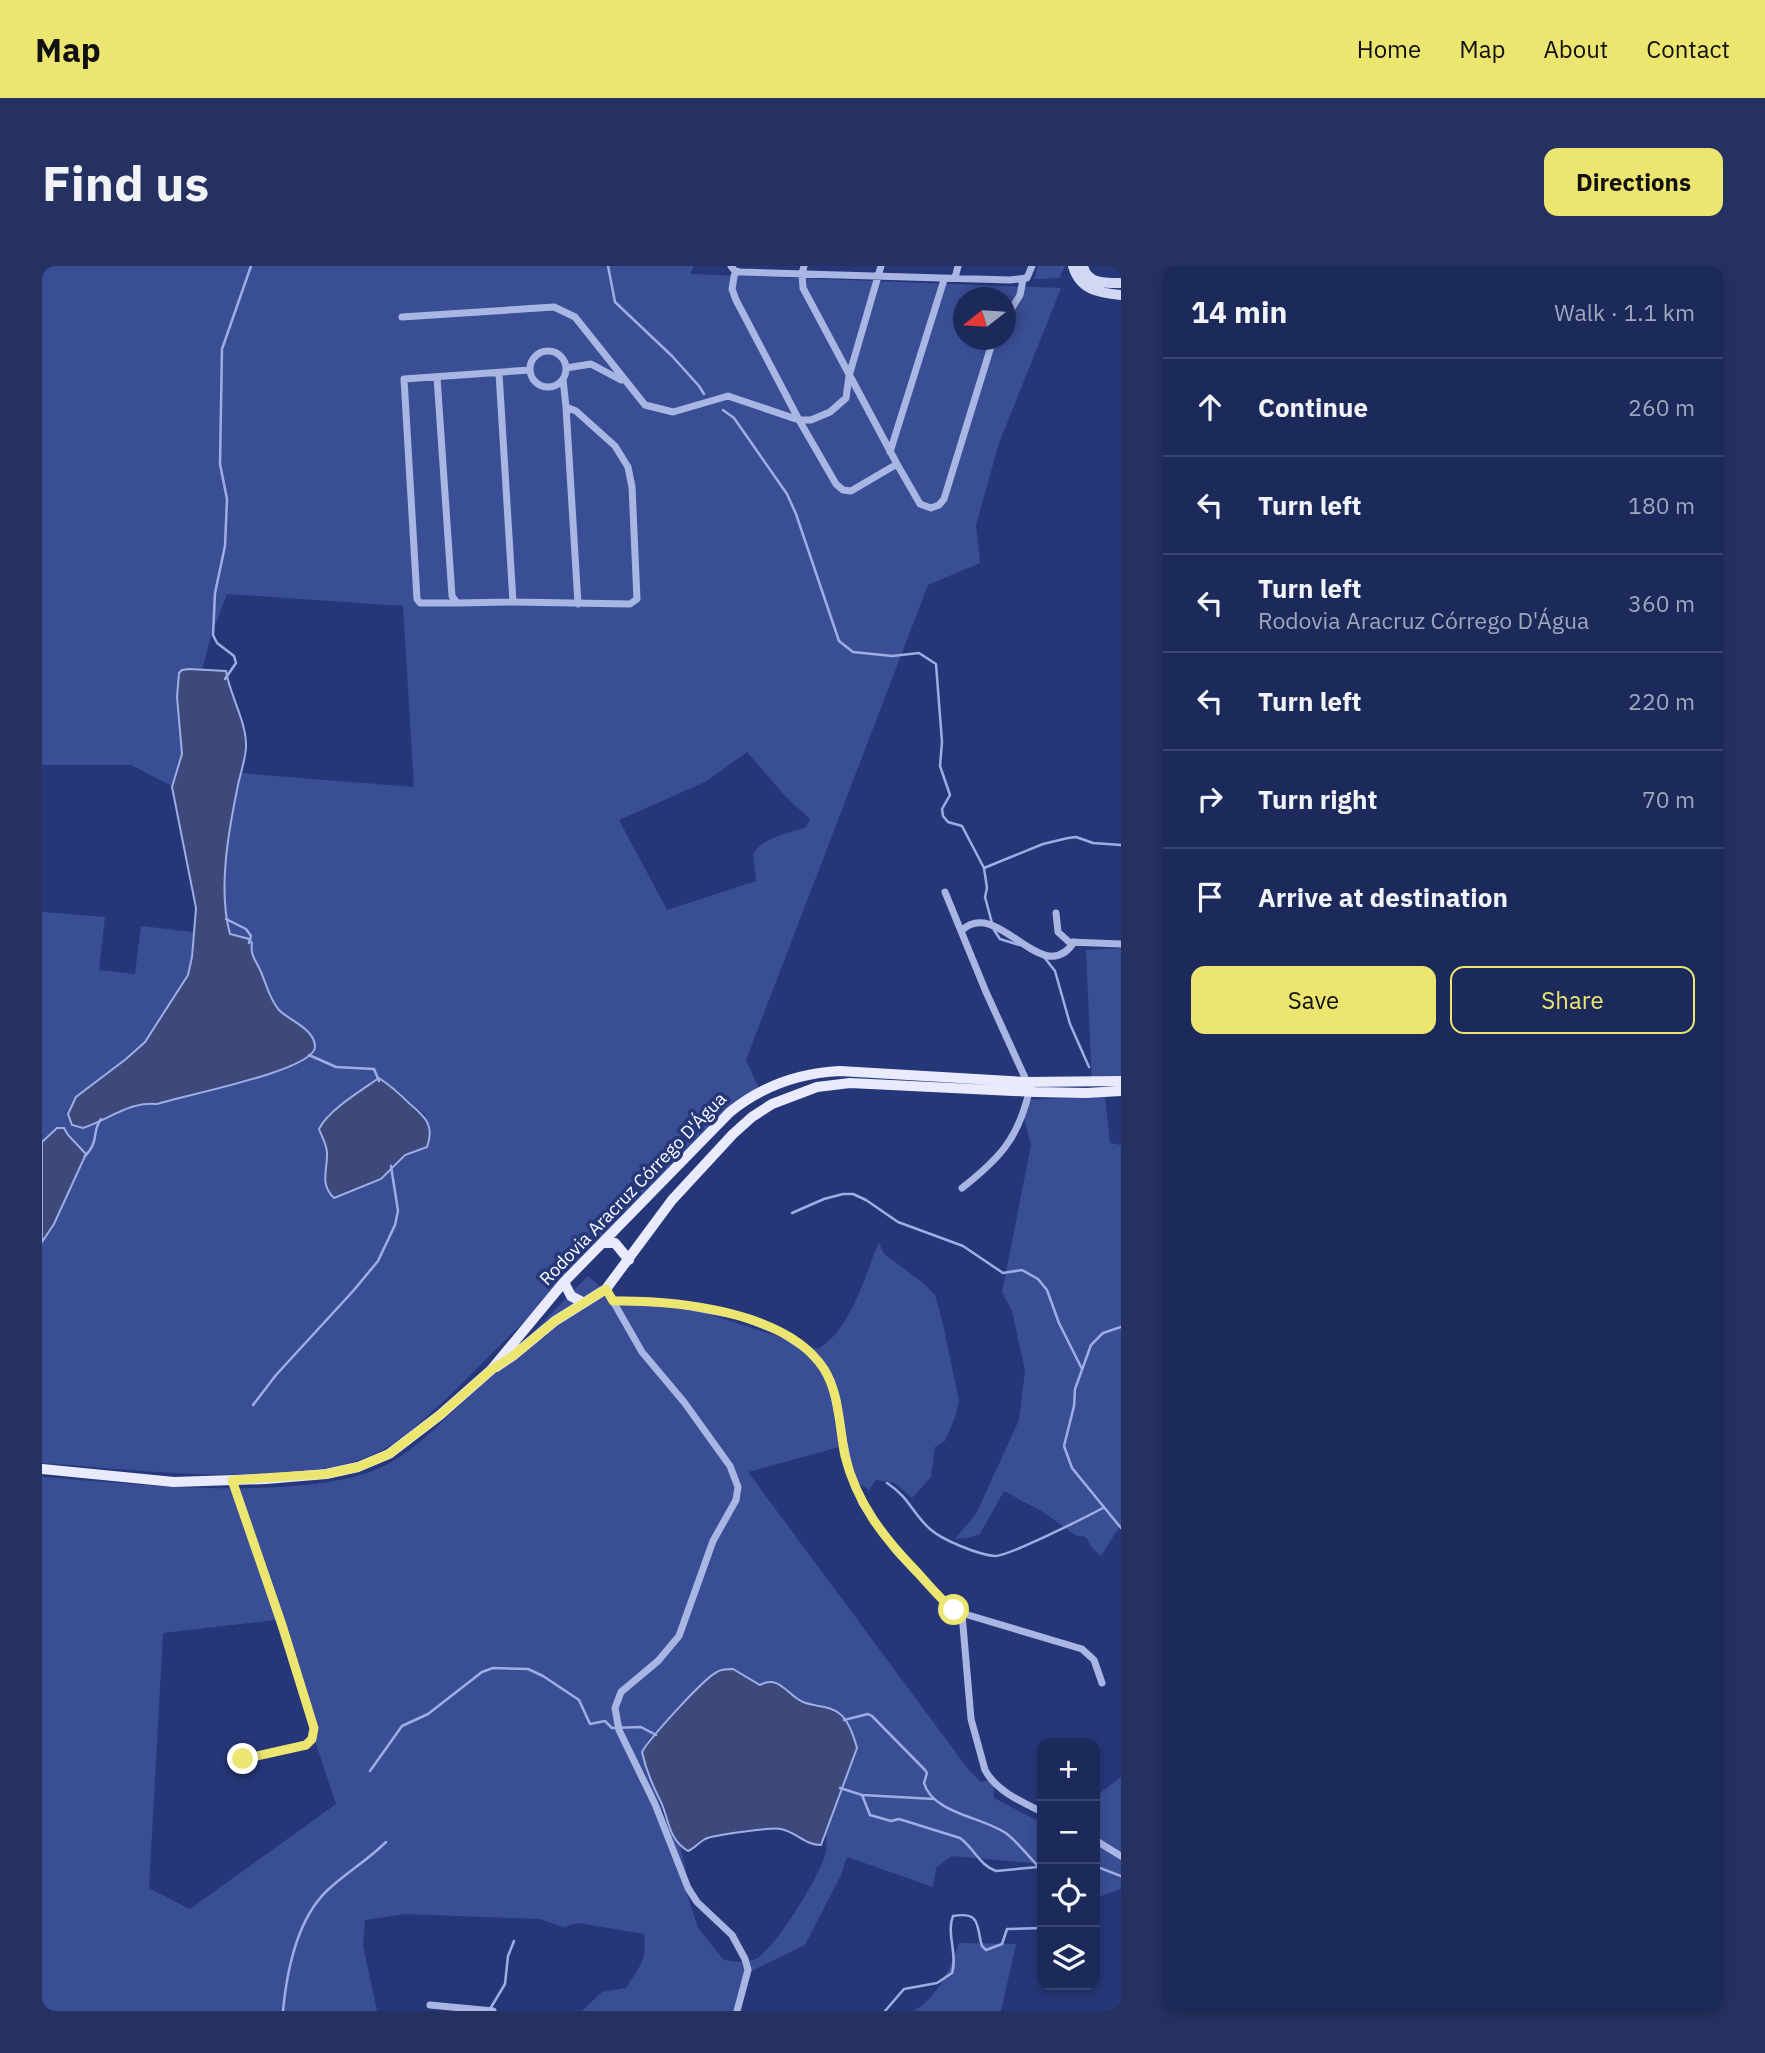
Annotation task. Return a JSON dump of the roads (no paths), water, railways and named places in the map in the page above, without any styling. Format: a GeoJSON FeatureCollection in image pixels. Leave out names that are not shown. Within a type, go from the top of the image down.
{"type":"FeatureCollection","features":[{"type":"Feature","properties":{"kind":"main road","name":"Rodovia Aracruz Córrego D'Água"},"geometry":{"type":"LineString","coordinates":[[491,1370],[564,1282],[730,1112],[756,1093],[778,1083],[810,1074],[840,1071],[1086,1093],[1121,1091]]}},
{"type":"Feature","properties":{"kind":"main road","name":"Rodovia Aracruz Córrego D'Água"},"geometry":{"type":"LineString","coordinates":[[42,1469],[174,1482],[326,1474],[358,1467],[389,1454],[555,1321],[606,1289],[671,1200],[733,1134],[762,1110],[785,1098],[817,1087],[850,1083],[1028,1087],[1121,1081]]}},
{"type":"Feature","properties":{"kind":"main road"},"geometry":{"type":"LineString","coordinates":[[602,1243],[615,1243],[629,1260]]}},
{"type":"Feature","properties":{"kind":"main road"},"geometry":{"type":"LineString","coordinates":[[564,1282],[571,1296],[584,1303]]}},
{"type":"Feature","properties":{"kind":"street"},"geometry":{"type":"LineString","coordinates":[[402,317],[554,307],[575,317],[645,405],[673,412],[728,396],[799,420],[811,420],[830,412],[846,398],[849,376],[881,266]]}},
{"type":"Feature","properties":{"kind":"street"},"geometry":{"type":"LineString","coordinates":[[955,278],[958,266]]}},
{"type":"Feature","properties":{"kind":"street"},"geometry":{"type":"LineString","coordinates":[[1016,302],[1023,280],[1032,266]]}},
{"type":"Feature","properties":{"kind":"street"},"geometry":{"type":"LineString","coordinates":[[1073,266],[1078,279],[1088,288],[1121,295]]}},
{"type":"Feature","properties":{"kind":"street"},"geometry":{"type":"LineString","coordinates":[[1083,266],[1090,279],[1121,283]]}},
{"type":"Feature","properties":{"kind":"street"},"geometry":{"type":"LineString","coordinates":[[897,464],[851,491],[836,484],[736,300],[732,289],[733,268],[944,280],[1023,280]]}},
{"type":"Feature","properties":{"kind":"street"},"geometry":{"type":"LineString","coordinates":[[803,270],[803,288],[920,504],[931,508],[944,499],[990,350]]}},
{"type":"Feature","properties":{"kind":"street"},"geometry":{"type":"LineString","coordinates":[[890,452],[944,280]]}},
{"type":"Feature","properties":{"kind":"street"},"geometry":{"type":"LineString","coordinates":[[563,379],[554,386],[543,387],[534,381],[530,370],[536,355],[547,351],[558,354],[566,368],[563,379],[578,604]]}},
{"type":"Feature","properties":{"kind":"street"},"geometry":{"type":"LineString","coordinates":[[566,368],[591,364],[625,382]]}},
{"type":"Feature","properties":{"kind":"street"},"geometry":{"type":"LineString","coordinates":[[530,370],[404,379],[417,599],[420,603],[630,604],[637,598],[633,499],[628,467],[615,446],[576,411],[566,407]]}},
{"type":"Feature","properties":{"kind":"street"},"geometry":{"type":"LineString","coordinates":[[499,373],[513,602]]}},
{"type":"Feature","properties":{"kind":"street"},"geometry":{"type":"LineString","coordinates":[[437,377],[450,587],[457,603]]}},
{"type":"Feature","properties":{"kind":"street"},"geometry":{"type":"LineString","coordinates":[[945,892],[1028,1087],[1020,1123],[1005,1149],[996,1161],[962,1188]]}},
{"type":"Feature","properties":{"kind":"street"},"geometry":{"type":"LineString","coordinates":[[1056,913],[1061,937],[1074,943],[1121,944]]}},
{"type":"Feature","properties":{"kind":"street"},"geometry":{"type":"LineString","coordinates":[[961,931],[969,924],[979,922],[1002,930],[1034,951],[1049,956],[1062,953],[1074,943]]}},
{"type":"Feature","properties":{"kind":"street"},"geometry":{"type":"LineString","coordinates":[[606,1289],[642,1352],[692,1412],[730,1466],[737,1487],[736,1500],[713,1541],[679,1636],[658,1661],[621,1692],[615,1708],[619,1730],[655,1804],[688,1888],[697,1902],[732,1935],[745,1959],[748,1970],[737,2011]]}},
{"type":"Feature","properties":{"kind":"street"},"geometry":{"type":"LineString","coordinates":[[613,1301],[675,1304],[739,1316],[780,1332],[806,1349],[823,1367],[831,1381],[850,1472],[862,1503],[896,1551],[948,1605],[962,1614],[1082,1649],[1092,1657],[1102,1683]]}},
{"type":"Feature","properties":{"kind":"street"},"geometry":{"type":"LineString","coordinates":[[232,1480],[314,1728],[312,1739],[306,1745],[243,1759]]}},
{"type":"Feature","properties":{"kind":"street"},"geometry":{"type":"LineString","coordinates":[[962,1614],[971,1719],[985,1770],[988,1776],[1014,1797],[1037,1809]]}},
{"type":"Feature","properties":{"kind":"street"},"geometry":{"type":"LineString","coordinates":[[1100,1843],[1121,1856]]}},
{"type":"Feature","properties":{"kind":"street"},"geometry":{"type":"LineString","coordinates":[[430,2005],[493,2011]]}},
{"type":"Feature","properties":{"kind":"waterway"},"geometry":{"type":"LineString","coordinates":[[225,679],[236,663],[234,656],[217,643],[213,635],[215,593],[225,546],[227,499],[220,464],[222,349],[251,266]]}},
{"type":"Feature","properties":{"kind":"waterway"},"geometry":{"type":"LineString","coordinates":[[608,266],[615,302],[672,356],[704,394]]}},
{"type":"Feature","properties":{"kind":"waterway"},"geometry":{"type":"LineString","coordinates":[[723,410],[734,418],[787,494],[839,641],[853,652],[892,656],[919,653],[936,664],[942,742],[940,766],[950,795],[942,809],[943,816],[948,822],[962,826],[984,868],[987,888],[985,897],[992,923]]}},
{"type":"Feature","properties":{"kind":"waterway"},"geometry":{"type":"LineString","coordinates":[[984,868],[1043,844],[1068,838],[1121,845]]}},
{"type":"Feature","properties":{"kind":"waterway"},"geometry":{"type":"LineString","coordinates":[[226,919],[246,929],[251,936],[249,943]]}},
{"type":"Feature","properties":{"kind":"waterway"},"geometry":{"type":"LineString","coordinates":[[994,930],[1000,939],[1019,945]]}},
{"type":"Feature","properties":{"kind":"waterway"},"geometry":{"type":"LineString","coordinates":[[1044,957],[1055,971],[1070,1024],[1089,1067]]}},
{"type":"Feature","properties":{"kind":"waterway"},"geometry":{"type":"LineString","coordinates":[[309,1055],[336,1067],[374,1069],[379,1081]]}},
{"type":"Feature","properties":{"kind":"waterway"},"geometry":{"type":"LineString","coordinates":[[85,1156],[90,1151],[101,1119]]}},
{"type":"Feature","properties":{"kind":"waterway"},"geometry":{"type":"LineString","coordinates":[[253,1405],[276,1375],[378,1261],[395,1225],[398,1211],[391,1166]]}},
{"type":"Feature","properties":{"kind":"waterway"},"geometry":{"type":"LineString","coordinates":[[792,1213],[824,1199],[853,1194],[898,1222],[963,1246],[1003,1273],[1022,1270],[1038,1279],[1047,1290],[1059,1323],[1082,1369]]}},
{"type":"Feature","properties":{"kind":"waterway"},"geometry":{"type":"LineString","coordinates":[[1121,1327],[1103,1333],[1091,1345],[1075,1389],[1074,1406],[1064,1446],[1072,1468],[1121,1528]]}},
{"type":"Feature","properties":{"kind":"waterway"},"geometry":{"type":"LineString","coordinates":[[887,1483],[901,1494],[924,1523],[936,1533],[971,1550],[995,1556],[1031,1543],[1103,1508]]}},
{"type":"Feature","properties":{"kind":"waterway"},"geometry":{"type":"LineString","coordinates":[[370,1771],[402,1726],[428,1714],[482,1672],[493,1668],[528,1669],[543,1676],[579,1700],[590,1724],[605,1721],[612,1728],[641,1727],[656,1735]]}},
{"type":"Feature","properties":{"kind":"waterway"},"geometry":{"type":"LineString","coordinates":[[844,1720],[868,1714],[872,1716],[925,1770],[927,1773],[924,1783],[938,1802],[1007,1834],[1037,1865]]}},
{"type":"Feature","properties":{"kind":"waterway"},"geometry":{"type":"LineString","coordinates":[[840,1788],[862,1795],[934,1799]]}},
{"type":"Feature","properties":{"kind":"waterway"},"geometry":{"type":"LineString","coordinates":[[862,1795],[870,1815],[891,1821],[899,1819],[960,1838],[990,1869],[996,1871],[1037,1867]]}},
{"type":"Feature","properties":{"kind":"waterway"},"geometry":{"type":"LineString","coordinates":[[283,2011],[291,1961],[310,1912],[331,1887],[386,1842]]}},
{"type":"Feature","properties":{"kind":"waterway"},"geometry":{"type":"LineString","coordinates":[[1100,1868],[1121,1876]]}},
{"type":"Feature","properties":{"kind":"waterway"},"geometry":{"type":"LineString","coordinates":[[885,2011],[904,1989],[937,1983],[952,1973],[953,1916],[973,1918],[982,1946],[986,1950],[1002,1944],[1007,1929],[1037,1928]]}},
{"type":"Feature","properties":{"kind":"waterway"},"geometry":{"type":"LineString","coordinates":[[490,2009],[505,1984],[508,1956],[514,1941]]}}]}
